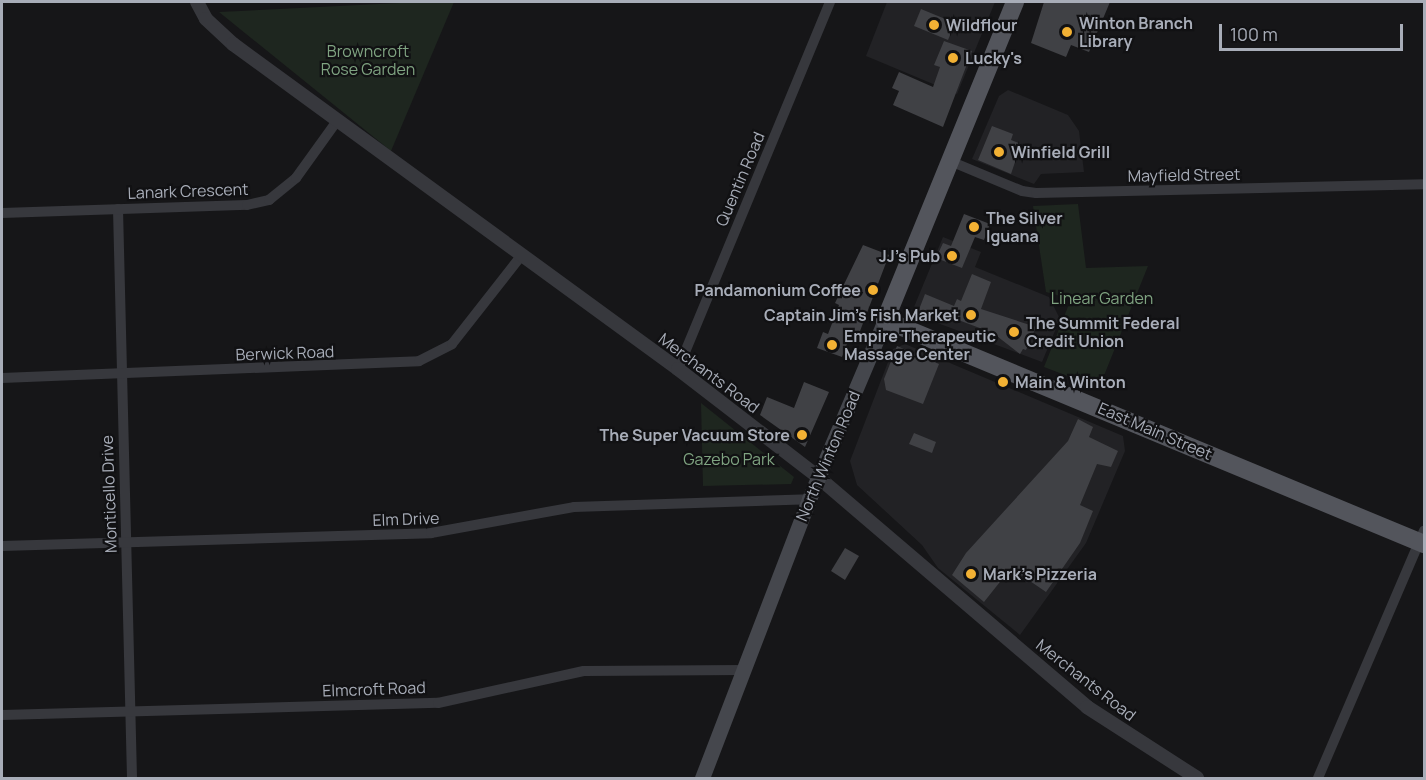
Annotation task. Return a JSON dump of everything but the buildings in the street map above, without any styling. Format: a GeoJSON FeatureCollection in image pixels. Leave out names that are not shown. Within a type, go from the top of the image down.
{"type":"FeatureCollection","features":[{"type":"Feature","properties":{"kind":"main road","name":"North Winton Road"},"geometry":{"type":"LineString","coordinates":[[702,778],[809,499],[1015,2]]}},
{"type":"Feature","properties":{"kind":"main road","name":"East Main Street"},"geometry":{"type":"LineString","coordinates":[[885,320],[1423,539]]}},
{"type":"Feature","properties":{"kind":"street","name":"Merchants Road"},"geometry":{"type":"LineString","coordinates":[[197,2],[214,28],[337,121],[678,369],[818,477],[1087,707],[1197,778]]}},
{"type":"Feature","properties":{"kind":"street","name":"Quentin Road"},"geometry":{"type":"LineString","coordinates":[[678,369],[830,2]]}},
{"type":"Feature","properties":{"kind":"street","name":"Lanark Crescent"},"geometry":{"type":"LineString","coordinates":[[2,213],[247,205],[269,200],[296,178],[337,121]]}},
{"type":"Feature","properties":{"kind":"street","name":"Mayfield Street"},"geometry":{"type":"LineString","coordinates":[[950,161],[1022,191],[1036,193],[1425,184]]}},
{"type":"Feature","properties":{"kind":"street","name":"Monticello Drive"},"geometry":{"type":"LineString","coordinates":[[118,209],[119,374],[132,778]]}},
{"type":"Feature","properties":{"kind":"street","name":"Berwick Road"},"geometry":{"type":"LineString","coordinates":[[2,378],[419,361],[442,351],[458,338],[521,256]]}},
{"type":"Feature","properties":{"kind":"street","name":"Elm Drive"},"geometry":{"type":"LineString","coordinates":[[2,546],[431,533],[574,507],[809,499]]}},
{"type":"Feature","properties":{"kind":"street"},"geometry":{"type":"LineString","coordinates":[[1318,778],[1423,539]]}},
{"type":"Feature","properties":{"kind":"street","name":"Elmcroft Road"},"geometry":{"type":"LineString","coordinates":[[2,715],[438,703],[584,671],[744,670]]}},
{"type":"Feature","properties":{"kind":"shaded area"},"geometry":{"type":"Polygon","coordinates":[[[887,2],[995,2],[957,94],[866,56],[887,2]]]}},
{"type":"Feature","properties":{"kind":"shaded area"},"geometry":{"type":"Polygon","coordinates":[[[1008,90],[1068,115],[1079,131],[1084,172],[1041,174],[1034,184],[972,159],[999,96],[1008,90]]]}},
{"type":"Feature","properties":{"kind":"shaded area"},"geometry":{"type":"Polygon","coordinates":[[[943,237],[981,252],[975,267],[1049,297],[1060,319],[1042,362],[916,315],[914,307],[943,237]]]}},
{"type":"Feature","properties":{"kind":"shaded area"},"geometry":{"type":"Polygon","coordinates":[[[905,344],[1123,436],[1125,451],[1086,543],[1020,635],[938,568],[922,545],[857,485],[850,461],[893,349],[905,344]]]}},
{"type":"Feature","properties":{"kind":"green space","name":"Browncroft Rose Garden"},"geometry":{"type":"Polygon","coordinates":[[[454,2],[391,151],[219,12],[454,2]]]}},
{"type":"Feature","properties":{"kind":"green space","name":"Linear Garden"},"geometry":{"type":"Polygon","coordinates":[[[1078,204],[1086,268],[1148,266],[1099,388],[1044,367],[1071,299],[1046,292],[1033,206],[1078,204]]]}},
{"type":"Feature","properties":{"kind":"green space","name":"Gazebo Park"},"geometry":{"type":"Polygon","coordinates":[[[701,403],[794,477],[791,484],[703,486],[701,403]]]}},
{"type":"Feature","properties":{"kind":"place","name":"Wildflour"},"geometry":{"type":"Point","coordinates":[934,25]}},
{"type":"Feature","properties":{"kind":"place","name":"Winton Branch Library"},"geometry":{"type":"Point","coordinates":[1067,32]}},
{"type":"Feature","properties":{"kind":"place","name":"Lucky's"},"geometry":{"type":"Point","coordinates":[953,58]}},
{"type":"Feature","properties":{"kind":"place","name":"Winfield Grill"},"geometry":{"type":"Point","coordinates":[999,152]}},
{"type":"Feature","properties":{"kind":"place","name":"The Silver Iguana"},"geometry":{"type":"Point","coordinates":[974,227]}},
{"type":"Feature","properties":{"kind":"place","name":"JJ's Pub"},"geometry":{"type":"Point","coordinates":[952,256]}},
{"type":"Feature","properties":{"kind":"place","name":"Pandamonium Coffee"},"geometry":{"type":"Point","coordinates":[873,290]}},
{"type":"Feature","properties":{"kind":"place","name":"Captain Jim's Fish Market"},"geometry":{"type":"Point","coordinates":[971,315]}},
{"type":"Feature","properties":{"kind":"place","name":"The Summit Federal Credit Union"},"geometry":{"type":"Point","coordinates":[1014,332]}},
{"type":"Feature","properties":{"kind":"place","name":"Empire Therapeutic Massage Center"},"geometry":{"type":"Point","coordinates":[832,345]}},
{"type":"Feature","properties":{"kind":"place","name":"Main & Winton"},"geometry":{"type":"Point","coordinates":[1003,382]}},
{"type":"Feature","properties":{"kind":"place","name":"The Super Vacuum Store"},"geometry":{"type":"Point","coordinates":[802,435]}},
{"type":"Feature","properties":{"kind":"place","name":"Mark's Pizzeria"},"geometry":{"type":"Point","coordinates":[971,574]}}]}
